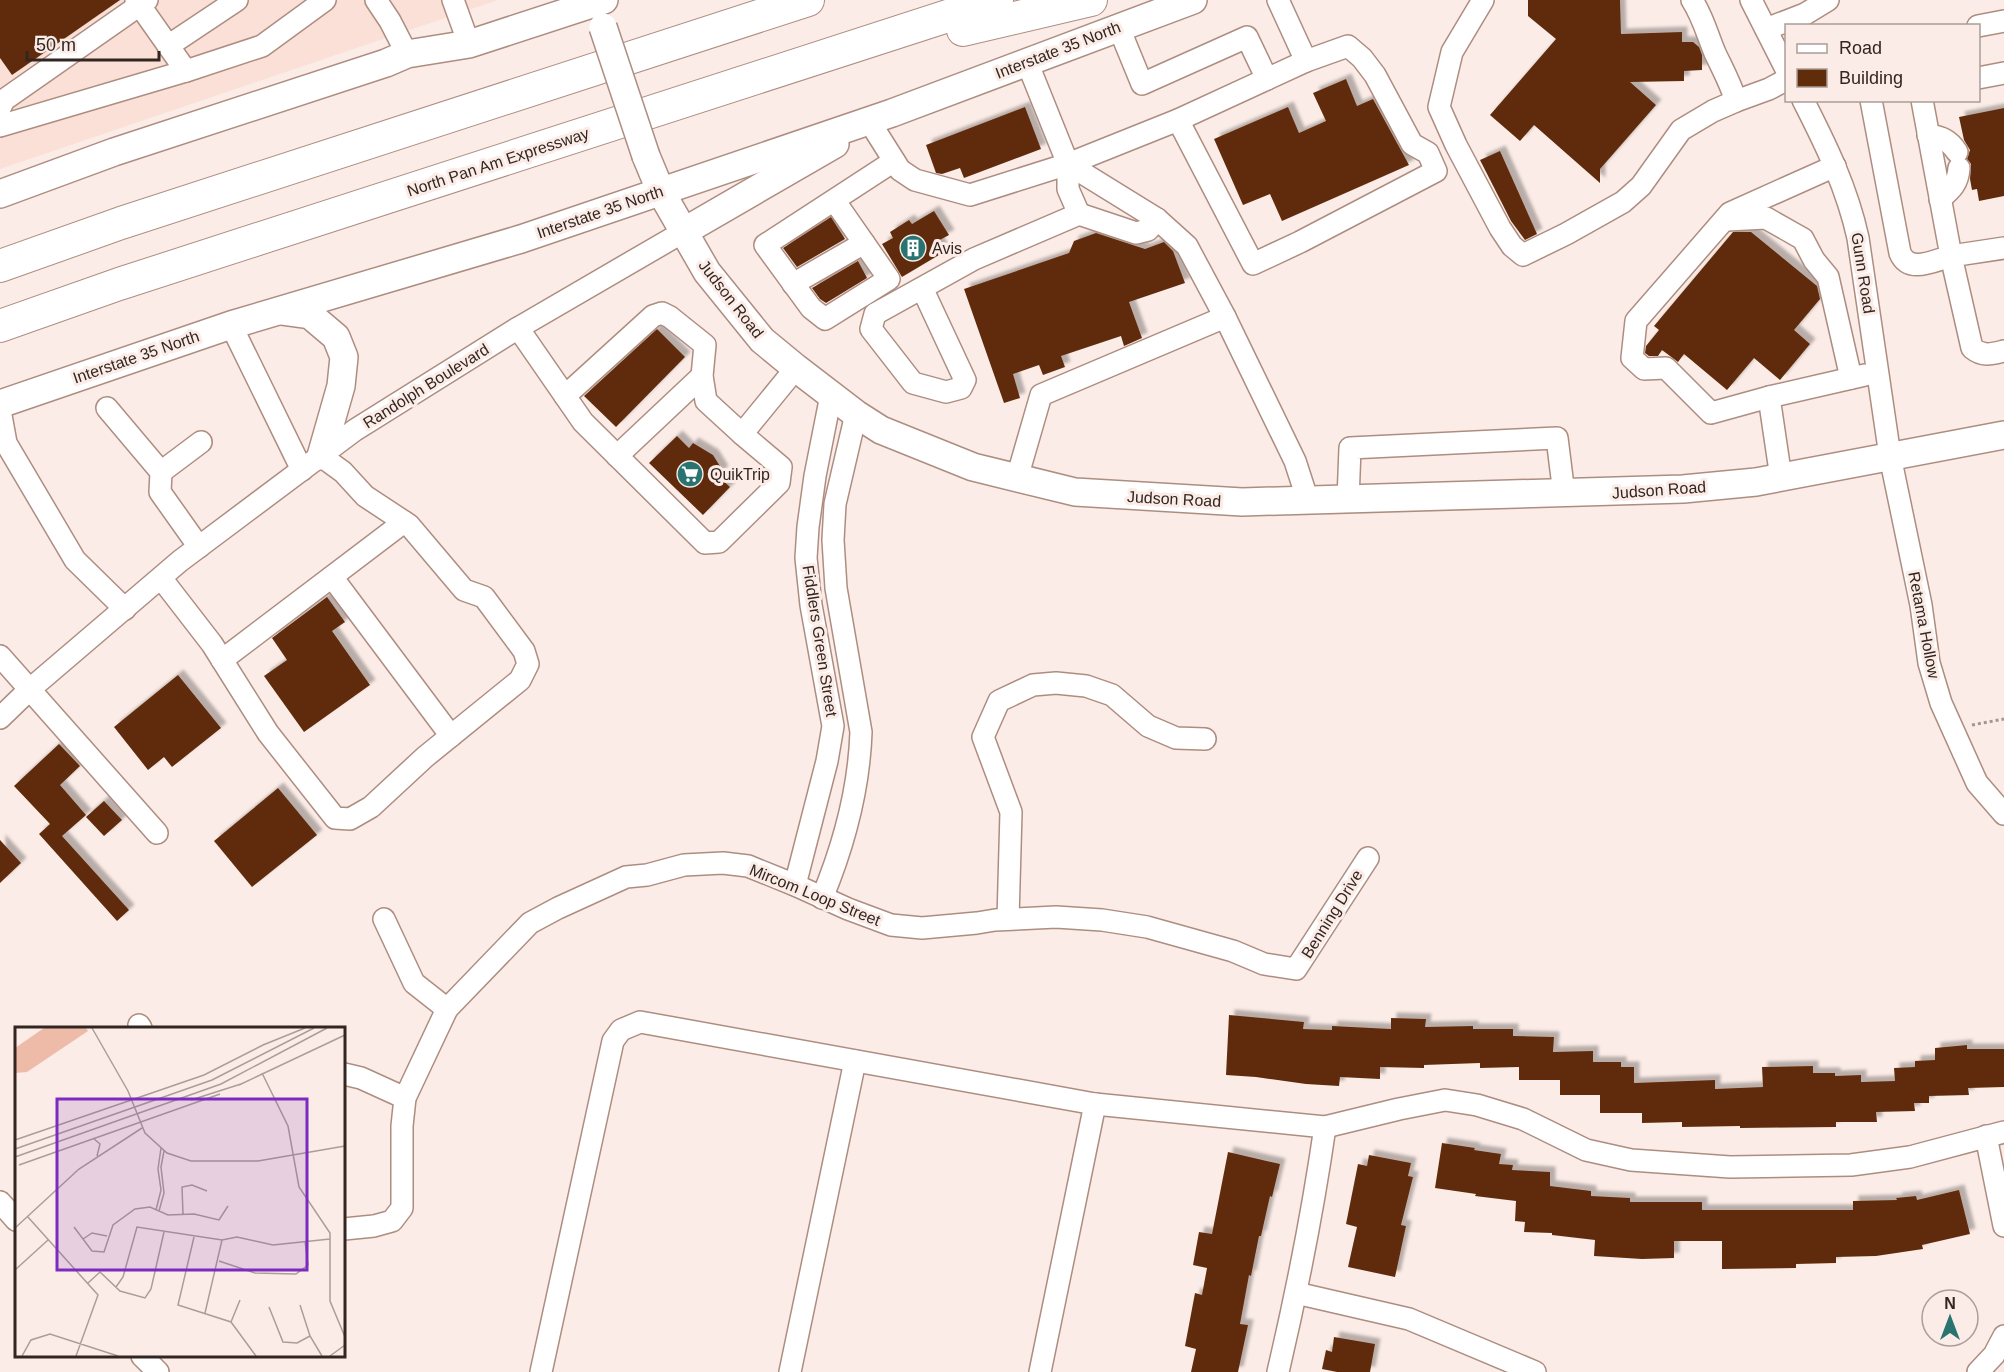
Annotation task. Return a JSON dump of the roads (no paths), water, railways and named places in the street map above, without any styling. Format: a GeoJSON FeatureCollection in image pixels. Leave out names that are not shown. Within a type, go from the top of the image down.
{"type":"FeatureCollection","features":[{"type":"Feature","properties":{"kind":"highway"},"geometry":{"type":"LineString","coordinates":[[0,266],[132,220],[808,0]]}},
{"type":"Feature","properties":{"kind":"highway","name":"North Pan Am Expressway"},"geometry":{"type":"LineString","coordinates":[[0,326],[119,284],[997,0]]}},
{"type":"Feature","properties":{"kind":"highway"},"geometry":{"type":"LineString","coordinates":[[772,72],[1091,0]]}},
{"type":"Feature","properties":{"kind":"main road"},"geometry":{"type":"LineString","coordinates":[[498,35],[536,0]]}},
{"type":"Feature","properties":{"kind":"main road","name":"Interstate 35 North"},"geometry":{"type":"LineString","coordinates":[[0,404],[231,325],[521,239],[882,118],[1193,0]]}},
{"type":"Feature","properties":{"kind":"main road"},"geometry":{"type":"LineString","coordinates":[[0,194],[114,152],[386,63],[407,54],[469,44],[599,7]]}},
{"type":"Feature","properties":{"kind":"main road","name":"Judson Road"},"geometry":{"type":"LineString","coordinates":[[599,7],[646,156],[661,192],[706,272],[730,302],[762,340],[856,414],[881,430],[973,467],[1075,492],[1242,502],[1564,494],[1683,489],[1781,478],[2004,435]]}},
{"type":"Feature","properties":{"kind":"main road","name":"Randolph Boulevard"},"geometry":{"type":"LineString","coordinates":[[683,232],[882,118]]}},
{"type":"Feature","properties":{"kind":"main road"},"geometry":{"type":"LineString","coordinates":[[280,310],[310,315],[336,337],[344,357],[341,386],[312,463]]}},
{"type":"Feature","properties":{"kind":"street"},"geometry":{"type":"LineString","coordinates":[[168,46],[237,0]]}},
{"type":"Feature","properties":{"kind":"street"},"geometry":{"type":"LineString","coordinates":[[0,126],[262,46],[325,0]]}},
{"type":"Feature","properties":{"kind":"street"},"geometry":{"type":"LineString","coordinates":[[376,0],[407,54]]}},
{"type":"Feature","properties":{"kind":"street"},"geometry":{"type":"LineString","coordinates":[[453,0],[469,44]]}},
{"type":"Feature","properties":{"kind":"street"},"geometry":{"type":"LineString","coordinates":[[1278,0],[1306,61]]}},
{"type":"Feature","properties":{"kind":"street"},"geometry":{"type":"LineString","coordinates":[[1483,0],[1452,52],[1439,107],[1456,145],[1500,228],[1512,246],[1522,255],[1566,234],[1623,202],[1641,186],[1681,130],[1713,111],[1785,81]]}},
{"type":"Feature","properties":{"kind":"street"},"geometry":{"type":"LineString","coordinates":[[1692,0],[1702,15],[1736,101]]}},
{"type":"Feature","properties":{"kind":"street"},"geometry":{"type":"LineString","coordinates":[[1751,0],[1785,67]]}},
{"type":"Feature","properties":{"kind":"street"},"geometry":{"type":"LineString","coordinates":[[1766,28],[1806,15],[1828,0]]}},
{"type":"Feature","properties":{"kind":"street"},"geometry":{"type":"LineString","coordinates":[[0,108],[4,100],[141,2],[186,71]]}},
{"type":"Feature","properties":{"kind":"street"},"geometry":{"type":"LineString","coordinates":[[1980,26],[2004,21]]}},
{"type":"Feature","properties":{"kind":"street"},"geometry":{"type":"LineString","coordinates":[[1119,28],[1142,84],[1246,37],[1267,79]]}},
{"type":"Feature","properties":{"kind":"street"},"geometry":{"type":"LineString","coordinates":[[882,118],[894,161],[900,170],[915,180],[970,195],[1068,164],[1178,120],[1306,61],[1348,46],[1362,58],[1375,75],[1412,144],[1428,153],[1436,171],[1253,264],[1178,120]]}},
{"type":"Feature","properties":{"kind":"street"},"geometry":{"type":"LineString","coordinates":[[1027,62],[1068,164],[1068,189],[1079,214]]}},
{"type":"Feature","properties":{"kind":"street"},"geometry":{"type":"LineString","coordinates":[[1980,78],[2004,73]]}},
{"type":"Feature","properties":{"kind":"street","name":"Gunn Road"},"geometry":{"type":"LineString","coordinates":[[1804,102],[1835,166],[1852,212],[1879,372],[1890,456]]}},
{"type":"Feature","properties":{"kind":"street"},"geometry":{"type":"LineString","coordinates":[[1870,102],[1903,261],[1909,265],[1917,265],[1951,256],[2004,248]]}},
{"type":"Feature","properties":{"kind":"street"},"geometry":{"type":"LineString","coordinates":[[1922,102],[1951,256],[1972,348],[1986,355],[2004,351]]}},
{"type":"Feature","properties":{"kind":"street"},"geometry":{"type":"LineString","coordinates":[[1928,135],[1950,142],[1958,160],[1958,181],[1940,199]]}},
{"type":"Feature","properties":{"kind":"street"},"geometry":{"type":"LineString","coordinates":[[834,200],[889,279],[825,319],[811,308],[765,245],[834,200],[894,161]]}},
{"type":"Feature","properties":{"kind":"street"},"geometry":{"type":"LineString","coordinates":[[1068,164],[1157,219],[1187,246],[1225,317],[1295,461],[1308,501]]}},
{"type":"Feature","properties":{"kind":"street"},"geometry":{"type":"LineString","coordinates":[[1835,166],[1730,213],[1636,321],[1632,358],[1644,369],[1666,368],[1710,413],[1879,372]]}},
{"type":"Feature","properties":{"kind":"street"},"geometry":{"type":"LineString","coordinates":[[922,288],[965,380],[961,388],[946,392],[914,383],[871,329],[875,314],[974,259],[1079,214],[1136,233],[1148,230],[1157,219]]}},
{"type":"Feature","properties":{"kind":"street"},"geometry":{"type":"LineString","coordinates":[[1724,221],[1766,218],[1803,239],[1814,260],[1827,277],[1851,378]]}},
{"type":"Feature","properties":{"kind":"street","name":"Randolph Boulevard"},"geometry":{"type":"LineString","coordinates":[[0,718],[29,690],[161,578],[355,430],[518,328],[683,232]]}},
{"type":"Feature","properties":{"kind":"street"},"geometry":{"type":"LineString","coordinates":[[793,284],[864,243]]}},
{"type":"Feature","properties":{"kind":"street"},"geometry":{"type":"LineString","coordinates":[[518,328],[565,396],[583,422],[705,543],[719,542],[779,483],[781,467],[706,401],[702,376],[705,345],[670,317],[662,314],[652,316],[565,396]]}},
{"type":"Feature","properties":{"kind":"street"},"geometry":{"type":"LineString","coordinates":[[1017,478],[1041,395],[1225,317]]}},
{"type":"Feature","properties":{"kind":"street"},"geometry":{"type":"LineString","coordinates":[[161,578],[212,644],[268,733],[335,818],[350,819],[371,807],[425,757],[520,680],[528,664],[524,651],[484,597],[464,590],[409,525],[365,496],[343,472],[312,463],[231,325]]}},
{"type":"Feature","properties":{"kind":"street"},"geometry":{"type":"LineString","coordinates":[[742,434],[796,368]]}},
{"type":"Feature","properties":{"kind":"street"},"geometry":{"type":"LineString","coordinates":[[617,456],[702,376]]}},
{"type":"Feature","properties":{"kind":"street","name":"Fiddlers Green Street"},"geometry":{"type":"LineString","coordinates":[[795,885],[827,761],[833,726],[811,605],[806,558],[815,476],[831,395]]}},
{"type":"Feature","properties":{"kind":"street"},"geometry":{"type":"LineString","coordinates":[[1769,397],[1781,478]]}},
{"type":"Feature","properties":{"kind":"street"},"geometry":{"type":"LineString","coordinates":[[107,408],[161,472],[160,492],[199,548]]}},
{"type":"Feature","properties":{"kind":"street"},"geometry":{"type":"LineString","coordinates":[[0,410],[6,443],[75,560],[124,609]]}},
{"type":"Feature","properties":{"kind":"street","name":"Fiddlers Green Street"},"geometry":{"type":"LineString","coordinates":[[822,898],[837,861],[855,792],[860,755],[861,732],[836,588],[832,540],[835,504],[856,414]]}},
{"type":"Feature","properties":{"kind":"street"},"geometry":{"type":"LineString","coordinates":[[1348,500],[1350,448],[1557,438],[1564,494]]}},
{"type":"Feature","properties":{"kind":"street"},"geometry":{"type":"LineString","coordinates":[[161,472],[201,442]]}},
{"type":"Feature","properties":{"kind":"street","name":"Retama Hollow"},"geometry":{"type":"LineString","coordinates":[[1890,456],[1921,605],[1929,663],[1941,703],[1977,783],[2004,814]]}},
{"type":"Feature","properties":{"kind":"street"},"geometry":{"type":"LineString","coordinates":[[222,660],[404,522]]}},
{"type":"Feature","properties":{"kind":"street"},"geometry":{"type":"LineString","coordinates":[[332,577],[450,736]]}},
{"type":"Feature","properties":{"kind":"street"},"geometry":{"type":"LineString","coordinates":[[0,656],[157,833]]}},
{"type":"Feature","properties":{"kind":"street"},"geometry":{"type":"LineString","coordinates":[[1008,919],[1011,812],[983,737],[999,701],[1033,685],[1056,683],[1086,686],[1112,695],[1148,726],[1176,738],[1205,739]]}},
{"type":"Feature","properties":{"kind":"street","name":"Benning Drive"},"geometry":{"type":"LineString","coordinates":[[1296,969],[1368,858]]}},
{"type":"Feature","properties":{"kind":"street","name":"Mircom Loop Street"},"geometry":{"type":"LineString","coordinates":[[345,1229],[374,1226],[392,1221],[402,1208],[401,1144],[405,1098],[447,1009],[530,923],[626,878],[684,865],[723,863],[748,866],[891,925],[922,928],[1008,919],[1056,917],[1102,920],[1147,927],[1233,951],[1264,964],[1296,969]]}},
{"type":"Feature","properties":{"kind":"street"},"geometry":{"type":"LineString","coordinates":[[384,919],[414,984],[447,1009]]}},
{"type":"Feature","properties":{"kind":"street"},"geometry":{"type":"LineString","coordinates":[[541,1372],[613,1041],[621,1030],[640,1022],[1095,1104],[1325,1127],[1399,1108],[1446,1100],[1477,1105],[1522,1119],[1586,1150],[1631,1160],[1731,1167],[1851,1165],[1910,1157],[1995,1134],[2004,1226]]}},
{"type":"Feature","properties":{"kind":"street"},"geometry":{"type":"LineString","coordinates":[[790,1372],[855,1060]]}},
{"type":"Feature","properties":{"kind":"street"},"geometry":{"type":"LineString","coordinates":[[345,1074],[361,1078],[405,1098]]}},
{"type":"Feature","properties":{"kind":"street"},"geometry":{"type":"LineString","coordinates":[[1040,1372],[1095,1104]]}},
{"type":"Feature","properties":{"kind":"street"},"geometry":{"type":"LineString","coordinates":[[1278,1372],[1296,1293],[1318,1178],[1325,1127]]}},
{"type":"Feature","properties":{"kind":"street"},"geometry":{"type":"LineString","coordinates":[[0,1203],[15,1219]]}},
{"type":"Feature","properties":{"kind":"street"},"geometry":{"type":"LineString","coordinates":[[1296,1293],[1409,1319],[1535,1372]]}},
{"type":"Feature","properties":{"kind":"street"},"geometry":{"type":"LineString","coordinates":[[1978,1372],[1994,1355],[2004,1336]]}},
{"type":"Feature","properties":{"kind":"street"},"geometry":{"type":"LineString","coordinates":[[143,1357],[158,1372]]}},
{"type":"Feature","properties":{"kind":"place","name":"Avis"},"geometry":{"type":"Point","coordinates":[913,248]}},
{"type":"Feature","properties":{"kind":"place","name":"QuikTrip"},"geometry":{"type":"Point","coordinates":[690,474]}}]}
